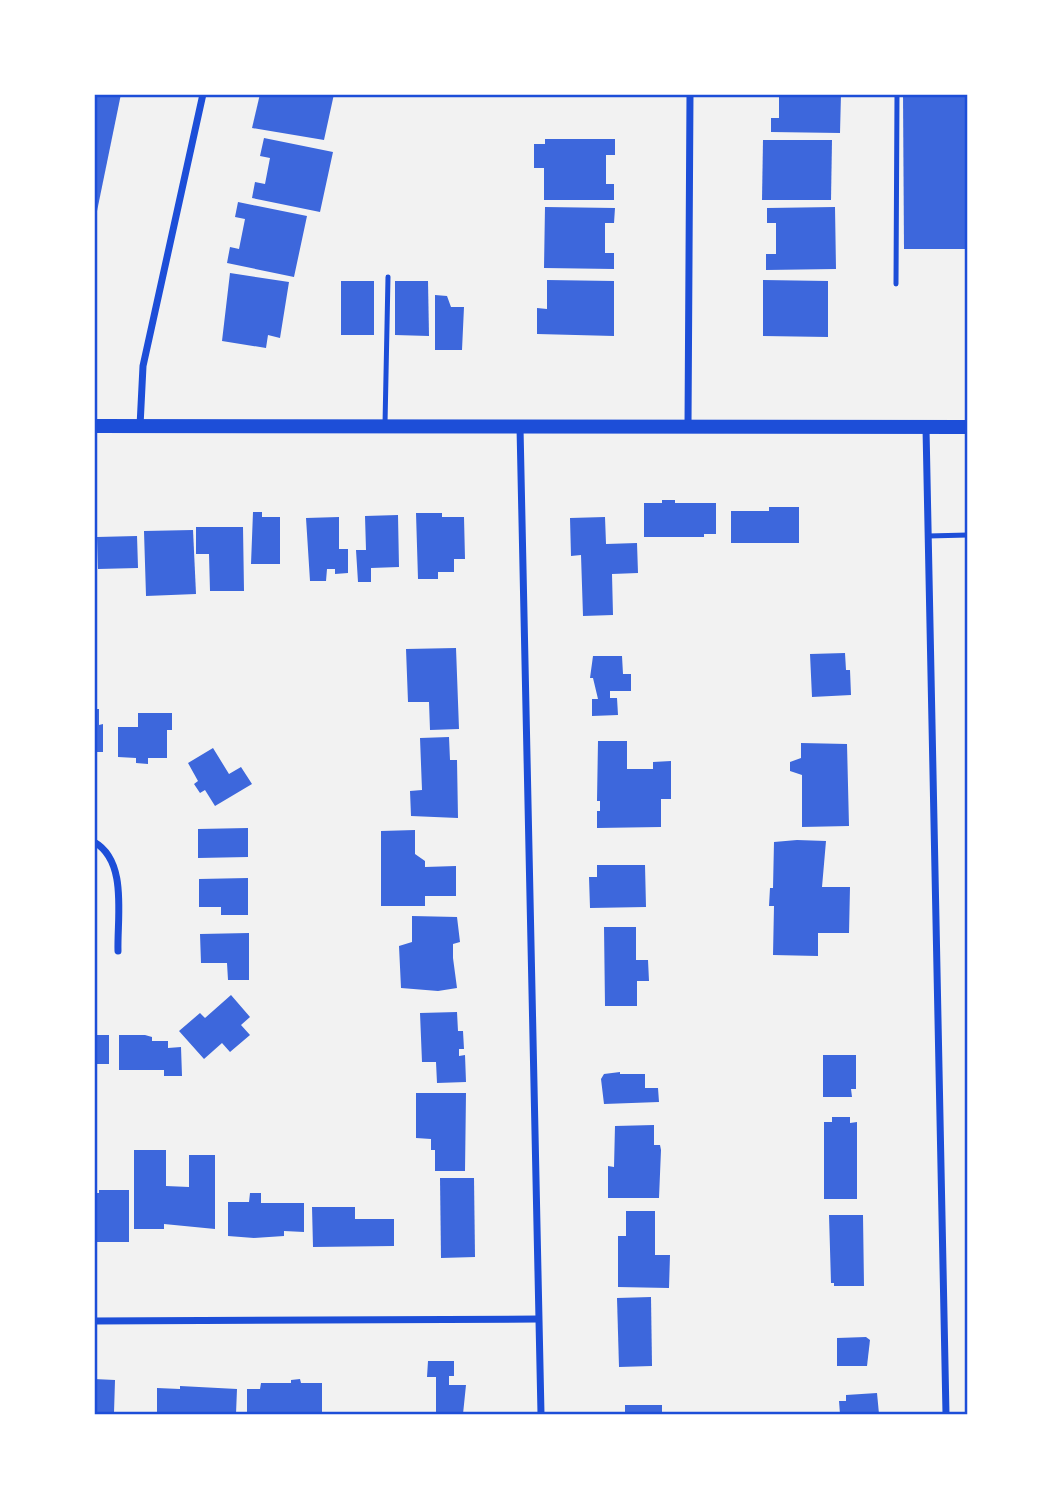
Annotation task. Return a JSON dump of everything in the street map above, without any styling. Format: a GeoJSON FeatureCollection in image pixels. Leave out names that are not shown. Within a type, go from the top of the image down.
{"type":"FeatureCollection","features":[{"type":"Feature","properties":{"kind":"main road"},"geometry":{"type":"LineString","coordinates":[[94,426],[968,427]]}},
{"type":"Feature","properties":{"kind":"street"},"geometry":{"type":"LineString","coordinates":[[140,426],[143,366],[203,94]]}},
{"type":"Feature","properties":{"kind":"street"},"geometry":{"type":"LineString","coordinates":[[688,427],[690,94]]}},
{"type":"Feature","properties":{"kind":"street"},"geometry":{"type":"LineString","coordinates":[[520,427],[541,1415]]}},
{"type":"Feature","properties":{"kind":"street"},"geometry":{"type":"LineString","coordinates":[[926,428],[946,1415]]}},
{"type":"Feature","properties":{"kind":"street"},"geometry":{"type":"LineString","coordinates":[[94,842],[105,848],[112,858],[117,874],[118,951]]}},
{"type":"Feature","properties":{"kind":"street"},"geometry":{"type":"LineString","coordinates":[[94,1321],[538,1319]]}},
{"type":"Feature","properties":{"kind":"lane"},"geometry":{"type":"LineString","coordinates":[[896,284],[897,94]]}},
{"type":"Feature","properties":{"kind":"lane"},"geometry":{"type":"LineString","coordinates":[[384,427],[388,277]]}},
{"type":"Feature","properties":{"kind":"lane"},"geometry":{"type":"LineString","coordinates":[[928,536],[968,535]]}},
{"type":"Feature","properties":{"kind":"building"},"geometry":{"type":"Polygon","coordinates":[[[94,94],[121,94],[96,216],[94,216],[94,94]]]}},
{"type":"Feature","properties":{"kind":"building"},"geometry":{"type":"Polygon","coordinates":[[[260,94],[334,94],[324,140],[252,128],[260,94]]]}},
{"type":"Feature","properties":{"kind":"building"},"geometry":{"type":"Polygon","coordinates":[[[779,94],[841,94],[840,133],[771,132],[771,118],[779,118],[779,94]]]}},
{"type":"Feature","properties":{"kind":"building"},"geometry":{"type":"Polygon","coordinates":[[[903,94],[968,94],[968,249],[904,249],[903,94]]]}},
{"type":"Feature","properties":{"kind":"building"},"geometry":{"type":"Polygon","coordinates":[[[264,138],[333,152],[320,212],[252,198],[255,182],[265,184],[270,158],[260,156],[264,138]]]}},
{"type":"Feature","properties":{"kind":"building"},"geometry":{"type":"Polygon","coordinates":[[[545,139],[615,139],[615,155],[606,155],[606,184],[614,184],[614,200],[544,200],[544,168],[534,168],[534,144],[545,144],[545,139]]]}},
{"type":"Feature","properties":{"kind":"building"},"geometry":{"type":"Polygon","coordinates":[[[763,140],[832,140],[831,200],[762,200],[763,140]]]}},
{"type":"Feature","properties":{"kind":"building"},"geometry":{"type":"Polygon","coordinates":[[[238,202],[307,216],[294,277],[227,263],[230,247],[239,249],[245,219],[235,217],[238,202]]]}},
{"type":"Feature","properties":{"kind":"building"},"geometry":{"type":"Polygon","coordinates":[[[545,207],[615,208],[614,223],[605,223],[605,253],[614,253],[614,269],[544,268],[545,207]]]}},
{"type":"Feature","properties":{"kind":"building"},"geometry":{"type":"Polygon","coordinates":[[[835,207],[836,269],[766,270],[766,254],[776,254],[776,223],[767,223],[767,208],[835,207]]]}},
{"type":"Feature","properties":{"kind":"building"},"geometry":{"type":"Polygon","coordinates":[[[230,273],[289,282],[280,338],[268,335],[266,348],[222,341],[230,273]]]}},
{"type":"Feature","properties":{"kind":"building"},"geometry":{"type":"Polygon","coordinates":[[[547,280],[614,281],[614,336],[537,334],[537,308],[547,309],[547,280]]]}},
{"type":"Feature","properties":{"kind":"building"},"geometry":{"type":"Polygon","coordinates":[[[763,280],[828,281],[828,337],[763,336],[763,280]]]}},
{"type":"Feature","properties":{"kind":"building"},"geometry":{"type":"Polygon","coordinates":[[[341,281],[374,281],[374,335],[341,335],[341,281]]]}},
{"type":"Feature","properties":{"kind":"building"},"geometry":{"type":"Polygon","coordinates":[[[395,281],[428,281],[429,336],[395,335],[395,281]]]}},
{"type":"Feature","properties":{"kind":"building"},"geometry":{"type":"Polygon","coordinates":[[[435,295],[447,296],[451,307],[464,307],[462,350],[435,350],[435,295]]]}},
{"type":"Feature","properties":{"kind":"building"},"geometry":{"type":"Polygon","coordinates":[[[662,500],[675,500],[675,503],[716,503],[716,534],[704,534],[704,537],[644,537],[644,503],[662,503],[662,500]]]}},
{"type":"Feature","properties":{"kind":"building"},"geometry":{"type":"Polygon","coordinates":[[[769,507],[799,507],[799,543],[731,543],[731,511],[769,511],[769,507]]]}},
{"type":"Feature","properties":{"kind":"building"},"geometry":{"type":"Polygon","coordinates":[[[253,512],[262,512],[262,517],[280,517],[280,564],[251,564],[253,512]]]}},
{"type":"Feature","properties":{"kind":"building"},"geometry":{"type":"Polygon","coordinates":[[[416,513],[442,513],[442,517],[464,517],[465,559],[454,559],[454,572],[438,572],[438,579],[418,579],[416,513]]]}},
{"type":"Feature","properties":{"kind":"building"},"geometry":{"type":"Polygon","coordinates":[[[398,515],[399,567],[371,568],[371,582],[358,582],[356,550],[366,550],[365,516],[398,515]]]}},
{"type":"Feature","properties":{"kind":"building"},"geometry":{"type":"Polygon","coordinates":[[[339,517],[339,549],[348,549],[348,573],[335,574],[335,569],[327,569],[326,581],[310,581],[306,518],[339,517]]]}},
{"type":"Feature","properties":{"kind":"building"},"geometry":{"type":"Polygon","coordinates":[[[605,517],[606,544],[637,543],[638,573],[612,574],[613,615],[583,616],[581,555],[571,556],[570,518],[605,517]]]}},
{"type":"Feature","properties":{"kind":"building"},"geometry":{"type":"Polygon","coordinates":[[[196,527],[243,527],[244,591],[210,591],[209,554],[196,554],[196,527]]]}},
{"type":"Feature","properties":{"kind":"building"},"geometry":{"type":"Polygon","coordinates":[[[193,530],[196,594],[146,596],[144,531],[193,530]]]}},
{"type":"Feature","properties":{"kind":"building"},"geometry":{"type":"Polygon","coordinates":[[[137,536],[138,568],[98,569],[97,537],[137,536]]]}},
{"type":"Feature","properties":{"kind":"building"},"geometry":{"type":"Polygon","coordinates":[[[456,648],[459,729],[430,730],[429,702],[408,702],[406,649],[456,648]]]}},
{"type":"Feature","properties":{"kind":"building"},"geometry":{"type":"Polygon","coordinates":[[[845,653],[846,670],[850,670],[851,695],[812,697],[810,654],[845,653]]]}},
{"type":"Feature","properties":{"kind":"building"},"geometry":{"type":"Polygon","coordinates":[[[593,656],[622,656],[623,674],[631,674],[631,691],[610,691],[610,698],[617,698],[618,715],[592,716],[592,699],[598,699],[593,678],[590,678],[593,656]]]}},
{"type":"Feature","properties":{"kind":"building"},"geometry":{"type":"Polygon","coordinates":[[[94,709],[99,709],[99,725],[103,724],[103,752],[94,752],[94,709]]]}},
{"type":"Feature","properties":{"kind":"building"},"geometry":{"type":"Polygon","coordinates":[[[138,713],[172,713],[172,730],[167,730],[167,758],[148,758],[148,764],[136,763],[136,758],[118,757],[118,727],[138,727],[138,713]]]}},
{"type":"Feature","properties":{"kind":"building"},"geometry":{"type":"Polygon","coordinates":[[[449,737],[450,760],[457,760],[458,818],[411,816],[410,791],[422,790],[420,738],[449,737]]]}},
{"type":"Feature","properties":{"kind":"building"},"geometry":{"type":"Polygon","coordinates":[[[598,741],[627,741],[627,769],[653,769],[653,762],[671,761],[671,799],[661,799],[661,827],[597,828],[597,811],[600,811],[600,801],[597,801],[598,741]]]}},
{"type":"Feature","properties":{"kind":"building"},"geometry":{"type":"Polygon","coordinates":[[[801,743],[847,744],[849,826],[802,827],[802,775],[790,771],[790,762],[801,758],[801,743]]]}},
{"type":"Feature","properties":{"kind":"building"},"geometry":{"type":"Polygon","coordinates":[[[213,748],[229,774],[241,767],[252,784],[215,806],[205,790],[200,793],[194,784],[198,781],[188,763],[213,748]]]}},
{"type":"Feature","properties":{"kind":"building"},"geometry":{"type":"Polygon","coordinates":[[[248,828],[248,857],[198,858],[198,829],[248,828]]]}},
{"type":"Feature","properties":{"kind":"building"},"geometry":{"type":"Polygon","coordinates":[[[415,830],[415,854],[425,861],[425,867],[456,866],[456,896],[425,896],[425,906],[381,906],[381,831],[415,830]]]}},
{"type":"Feature","properties":{"kind":"building"},"geometry":{"type":"Polygon","coordinates":[[[826,841],[822,887],[850,887],[849,933],[818,933],[818,956],[773,955],[774,906],[769,906],[770,888],[773,888],[774,842],[826,841]]]}},
{"type":"Feature","properties":{"kind":"building"},"geometry":{"type":"Polygon","coordinates":[[[597,865],[645,865],[646,907],[590,908],[589,877],[597,877],[597,865]]]}},
{"type":"Feature","properties":{"kind":"building"},"geometry":{"type":"Polygon","coordinates":[[[248,878],[248,915],[221,915],[221,907],[199,907],[199,879],[248,878]]]}},
{"type":"Feature","properties":{"kind":"building"},"geometry":{"type":"Polygon","coordinates":[[[412,916],[457,917],[460,942],[453,944],[453,958],[457,988],[438,991],[401,988],[399,946],[412,942],[412,916]]]}},
{"type":"Feature","properties":{"kind":"building"},"geometry":{"type":"Polygon","coordinates":[[[604,927],[636,927],[636,960],[648,960],[649,981],[637,981],[637,1006],[605,1006],[604,927]]]}},
{"type":"Feature","properties":{"kind":"building"},"geometry":{"type":"Polygon","coordinates":[[[249,933],[249,980],[228,980],[227,963],[201,963],[200,934],[249,933]]]}},
{"type":"Feature","properties":{"kind":"building"},"geometry":{"type":"Polygon","coordinates":[[[231,995],[250,1017],[241,1025],[250,1035],[230,1052],[222,1043],[204,1059],[179,1031],[200,1013],[205,1018],[231,995]]]}},
{"type":"Feature","properties":{"kind":"building"},"geometry":{"type":"Polygon","coordinates":[[[457,1012],[458,1031],[463,1031],[464,1049],[459,1049],[459,1056],[465,1055],[466,1082],[437,1083],[436,1062],[422,1062],[420,1013],[457,1012]]]}},
{"type":"Feature","properties":{"kind":"building"},"geometry":{"type":"Polygon","coordinates":[[[94,1035],[109,1035],[109,1064],[94,1064],[94,1035]]]}},
{"type":"Feature","properties":{"kind":"building"},"geometry":{"type":"Polygon","coordinates":[[[119,1035],[145,1035],[152,1037],[152,1041],[168,1041],[168,1048],[181,1047],[182,1076],[164,1076],[164,1070],[119,1070],[119,1035]]]}},
{"type":"Feature","properties":{"kind":"building"},"geometry":{"type":"Polygon","coordinates":[[[823,1055],[856,1055],[856,1089],[851,1089],[852,1097],[823,1097],[823,1055]]]}},
{"type":"Feature","properties":{"kind":"building"},"geometry":{"type":"Polygon","coordinates":[[[604,1074],[645,1074],[645,1088],[658,1088],[659,1102],[604,1104],[601,1079],[604,1074]]]}},
{"type":"Feature","properties":{"kind":"building"},"geometry":{"type":"Polygon","coordinates":[[[416,1093],[466,1093],[465,1171],[435,1171],[435,1150],[431,1150],[431,1139],[416,1138],[416,1093]]]}},
{"type":"Feature","properties":{"kind":"building"},"geometry":{"type":"Polygon","coordinates":[[[832,1117],[850,1117],[850,1123],[857,1122],[857,1199],[824,1199],[824,1122],[832,1122],[832,1117]]]}},
{"type":"Feature","properties":{"kind":"building"},"geometry":{"type":"Polygon","coordinates":[[[654,1125],[654,1145],[660,1145],[661,1150],[659,1198],[608,1198],[608,1166],[614,1167],[615,1126],[654,1125]]]}},
{"type":"Feature","properties":{"kind":"building"},"geometry":{"type":"Polygon","coordinates":[[[134,1150],[166,1150],[166,1186],[189,1187],[189,1155],[215,1155],[215,1229],[164,1224],[164,1229],[134,1229],[134,1150]]]}},
{"type":"Feature","properties":{"kind":"building"},"geometry":{"type":"Polygon","coordinates":[[[440,1178],[474,1178],[475,1257],[441,1258],[440,1178]]]}},
{"type":"Feature","properties":{"kind":"building"},"geometry":{"type":"Polygon","coordinates":[[[99,1190],[129,1190],[129,1242],[94,1242],[94,1193],[99,1193],[99,1190]]]}},
{"type":"Feature","properties":{"kind":"building"},"geometry":{"type":"Polygon","coordinates":[[[250,1193],[261,1193],[261,1203],[304,1203],[304,1232],[284,1231],[284,1236],[254,1238],[228,1236],[228,1202],[249,1202],[250,1193]]]}},
{"type":"Feature","properties":{"kind":"building"},"geometry":{"type":"Polygon","coordinates":[[[312,1207],[355,1207],[355,1219],[394,1219],[394,1246],[313,1247],[312,1207]]]}},
{"type":"Feature","properties":{"kind":"building"},"geometry":{"type":"Polygon","coordinates":[[[626,1211],[655,1211],[655,1255],[670,1255],[669,1288],[618,1287],[618,1236],[626,1236],[626,1211]]]}},
{"type":"Feature","properties":{"kind":"building"},"geometry":{"type":"Polygon","coordinates":[[[829,1215],[863,1215],[864,1286],[834,1286],[834,1283],[831,1283],[829,1215]]]}},
{"type":"Feature","properties":{"kind":"building"},"geometry":{"type":"Polygon","coordinates":[[[651,1297],[652,1366],[619,1367],[617,1298],[651,1297]]]}},
{"type":"Feature","properties":{"kind":"building"},"geometry":{"type":"Polygon","coordinates":[[[866,1337],[870,1340],[867,1366],[837,1366],[837,1338],[866,1337]]]}},
{"type":"Feature","properties":{"kind":"building"},"geometry":{"type":"Polygon","coordinates":[[[428,1361],[454,1361],[454,1376],[449,1376],[449,1385],[466,1385],[463,1414],[436,1414],[436,1377],[427,1377],[428,1361]]]}},
{"type":"Feature","properties":{"kind":"building"},"geometry":{"type":"Polygon","coordinates":[[[94,1379],[115,1380],[114,1412],[94,1412],[94,1379]]]}},
{"type":"Feature","properties":{"kind":"building"},"geometry":{"type":"Polygon","coordinates":[[[300,1379],[301,1383],[322,1383],[322,1414],[247,1414],[247,1389],[260,1389],[261,1383],[291,1383],[291,1380],[300,1379]]]}},
{"type":"Feature","properties":{"kind":"building"},"geometry":{"type":"Polygon","coordinates":[[[180,1386],[237,1389],[236,1414],[157,1414],[157,1388],[180,1389],[180,1386]]]}},
{"type":"Feature","properties":{"kind":"building"},"geometry":{"type":"Polygon","coordinates":[[[877,1393],[879,1414],[840,1414],[839,1401],[846,1401],[846,1395],[877,1393]]]}},
{"type":"Feature","properties":{"kind":"building"},"geometry":{"type":"Polygon","coordinates":[[[625,1405],[662,1405],[662,1414],[625,1414],[625,1405]]]}}]}
